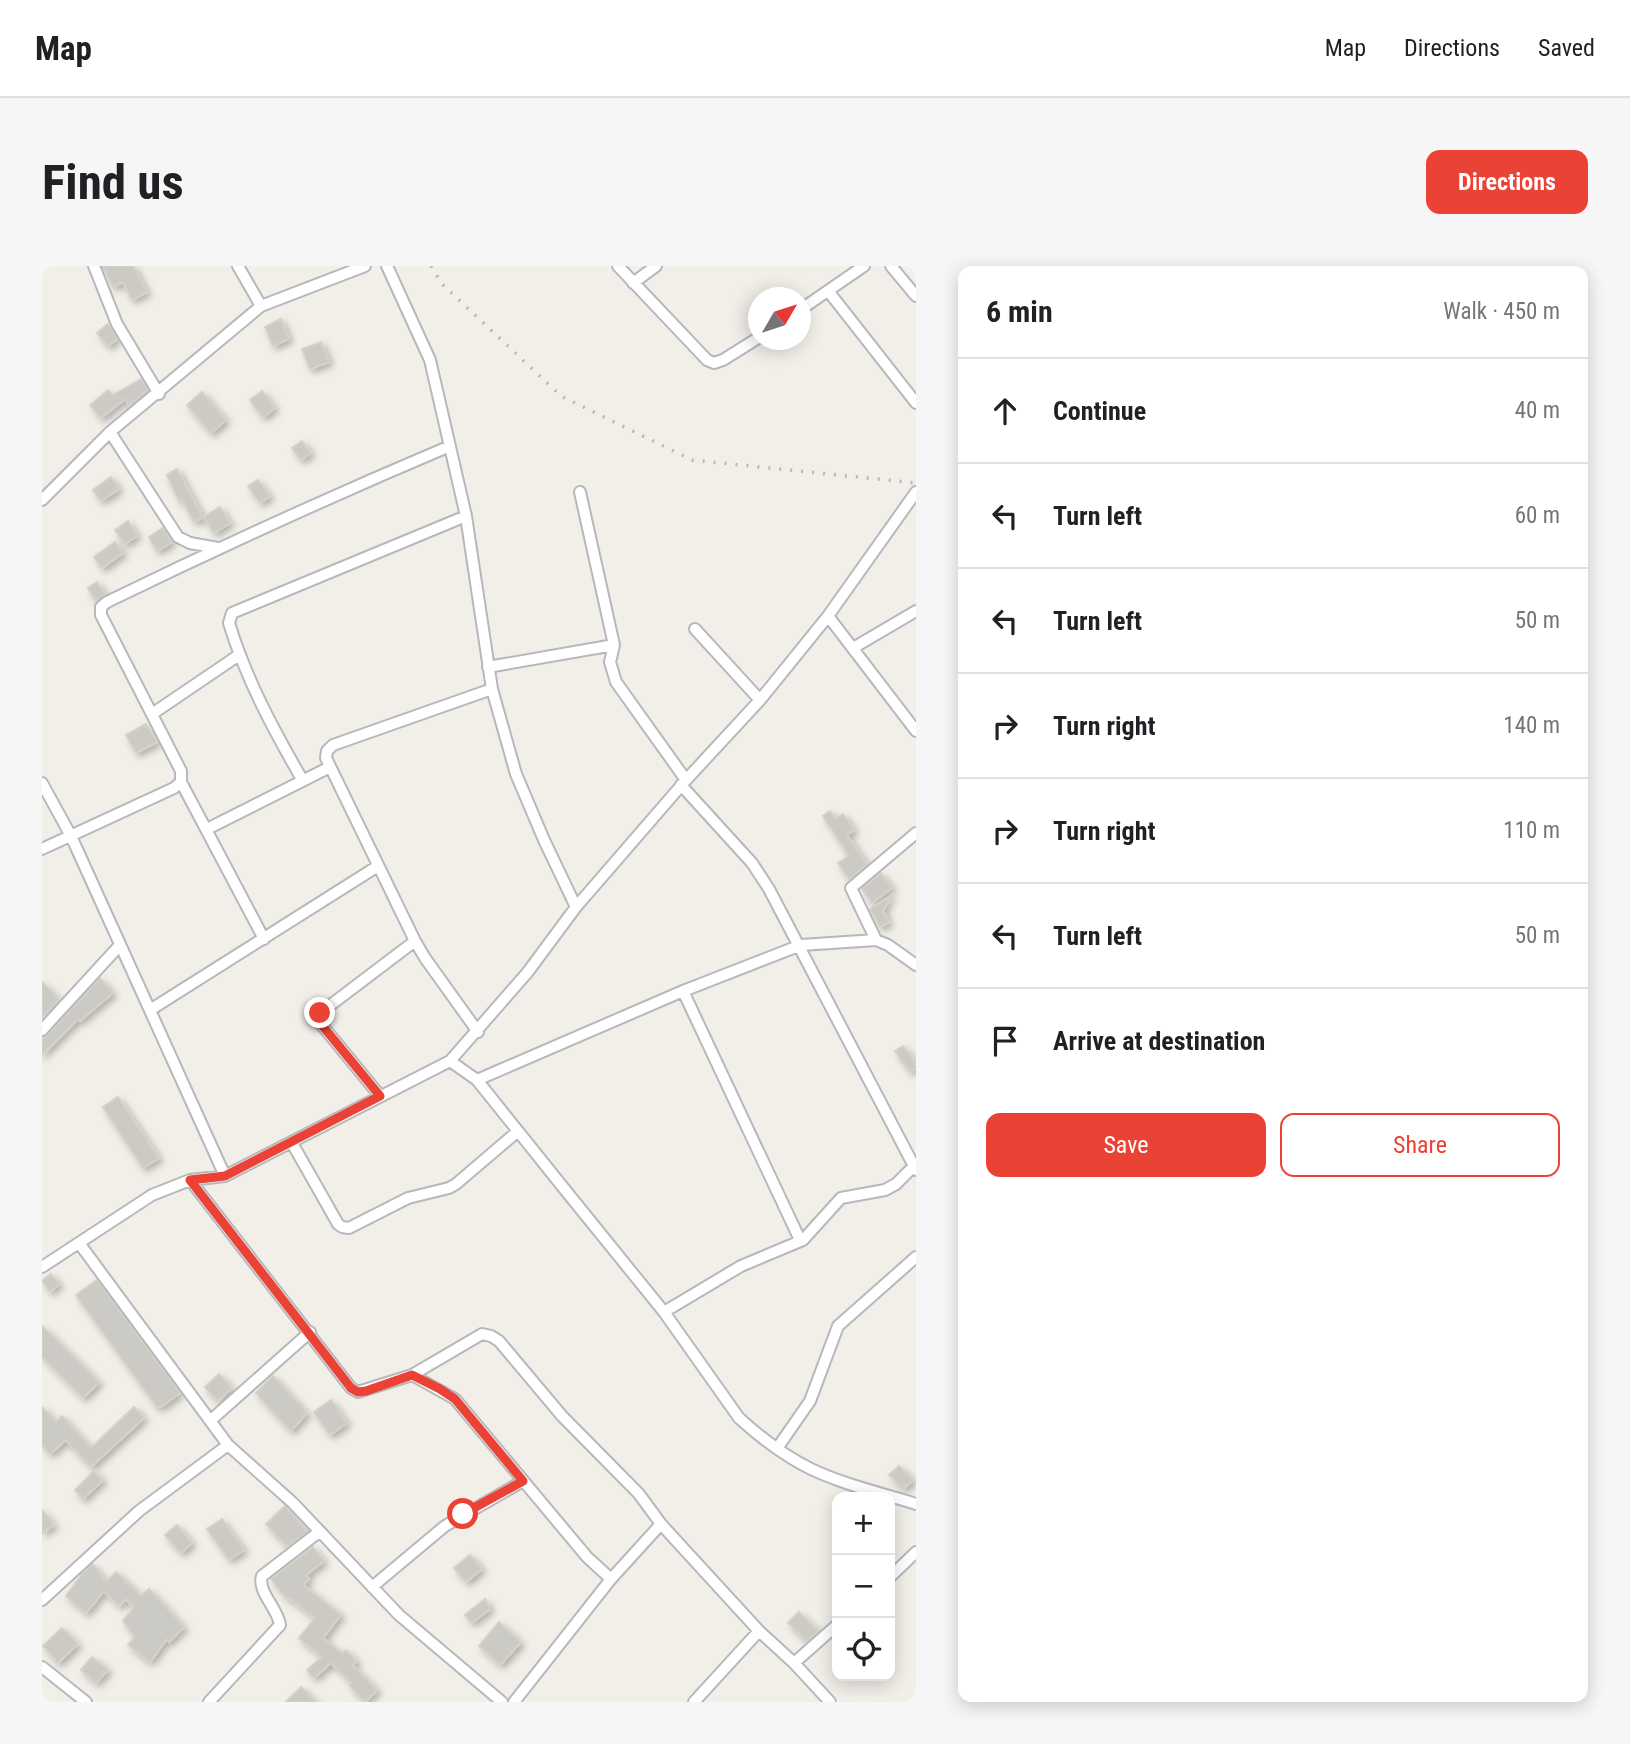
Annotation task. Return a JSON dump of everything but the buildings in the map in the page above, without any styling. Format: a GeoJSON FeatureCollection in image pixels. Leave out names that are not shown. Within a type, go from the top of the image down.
{"type":"FeatureCollection","features":[{"type":"Feature","properties":{"kind":"street"},"geometry":{"type":"LineString","coordinates":[[94,266],[117,324],[159,394]]}},
{"type":"Feature","properties":{"kind":"street"},"geometry":{"type":"LineString","coordinates":[[238,266],[261,306]]}},
{"type":"Feature","properties":{"kind":"street"},"geometry":{"type":"LineString","coordinates":[[42,500],[110,432],[159,394],[261,306],[365,266]]}},
{"type":"Feature","properties":{"kind":"street"},"geometry":{"type":"LineString","coordinates":[[387,266],[430,360],[466,516],[492,689],[516,774],[576,906]]}},
{"type":"Feature","properties":{"kind":"street"},"geometry":{"type":"LineString","coordinates":[[618,266],[708,360],[714,363],[723,360],[748,344]]}},
{"type":"Feature","properties":{"kind":"street"},"geometry":{"type":"LineString","coordinates":[[634,283],[656,266]]}},
{"type":"Feature","properties":{"kind":"street"},"geometry":{"type":"LineString","coordinates":[[811,303],[864,266]]}},
{"type":"Feature","properties":{"kind":"street"},"geometry":{"type":"LineString","coordinates":[[891,266],[916,296]]}},
{"type":"Feature","properties":{"kind":"street"},"geometry":{"type":"LineString","coordinates":[[829,292],[916,403]]}},
{"type":"Feature","properties":{"kind":"street"},"geometry":{"type":"LineString","coordinates":[[110,432],[178,537],[190,543],[218,548]]}},
{"type":"Feature","properties":{"kind":"street"},"geometry":{"type":"LineString","coordinates":[[264,939],[181,782],[181,771],[101,615],[101,607],[218,548],[450,446]]}},
{"type":"Feature","properties":{"kind":"street"},"geometry":{"type":"LineString","coordinates":[[580,492],[614,645],[610,662],[615,682],[683,782],[752,863],[769,889],[915,1169],[885,1190],[841,1198],[803,1240],[741,1266],[664,1312]]}},
{"type":"Feature","properties":{"kind":"street"},"geometry":{"type":"LineString","coordinates":[[42,1267],[152,1195],[190,1180],[225,1176],[450,1061],[527,973],[576,906],[683,782],[760,700],[828,616],[912,503],[916,492]]}},
{"type":"Feature","properties":{"kind":"street"},"geometry":{"type":"LineString","coordinates":[[303,781],[265,715],[239,655],[229,622],[232,613],[466,516]]}},
{"type":"Feature","properties":{"kind":"street"},"geometry":{"type":"LineString","coordinates":[[853,648],[916,611]]}},
{"type":"Feature","properties":{"kind":"street"},"geometry":{"type":"LineString","coordinates":[[828,616],[916,732]]}},
{"type":"Feature","properties":{"kind":"street"},"geometry":{"type":"LineString","coordinates":[[695,629],[760,700]]}},
{"type":"Feature","properties":{"kind":"street"},"geometry":{"type":"LineString","coordinates":[[488,667],[614,645]]}},
{"type":"Feature","properties":{"kind":"street"},"geometry":{"type":"LineString","coordinates":[[152,714],[239,655]]}},
{"type":"Feature","properties":{"kind":"street"},"geometry":{"type":"LineString","coordinates":[[478,1031],[415,941],[326,758],[327,751],[333,745],[492,689]]}},
{"type":"Feature","properties":{"kind":"street"},"geometry":{"type":"LineString","coordinates":[[206,829],[330,767]]}},
{"type":"Feature","properties":{"kind":"street"},"geometry":{"type":"LineString","coordinates":[[42,849],[174,788],[181,782]]}},
{"type":"Feature","properties":{"kind":"street"},"geometry":{"type":"LineString","coordinates":[[42,783],[71,836],[225,1176]]}},
{"type":"Feature","properties":{"kind":"street"},"geometry":{"type":"LineString","coordinates":[[876,940],[851,888],[916,833]]}},
{"type":"Feature","properties":{"kind":"street"},"geometry":{"type":"LineString","coordinates":[[150,1010],[378,866]]}},
{"type":"Feature","properties":{"kind":"street"},"geometry":{"type":"LineString","coordinates":[[477,1080],[683,991],[800,946],[876,940],[916,965]]}},
{"type":"Feature","properties":{"kind":"street"},"geometry":{"type":"LineString","coordinates":[[380,1096],[318,1018],[320,1013],[415,941]]}},
{"type":"Feature","properties":{"kind":"street"},"geometry":{"type":"LineString","coordinates":[[42,1030],[120,945]]}},
{"type":"Feature","properties":{"kind":"street"},"geometry":{"type":"LineString","coordinates":[[683,991],[800,1240]]}},
{"type":"Feature","properties":{"kind":"street"},"geometry":{"type":"LineString","coordinates":[[450,1061],[477,1080],[664,1312],[739,1418],[809,1468],[840,1481],[916,1504]]}},
{"type":"Feature","properties":{"kind":"street"},"geometry":{"type":"LineString","coordinates":[[292,1143],[338,1224],[349,1228],[408,1198],[456,1184],[518,1131]]}},
{"type":"Feature","properties":{"kind":"street"},"geometry":{"type":"LineString","coordinates":[[190,1180],[351,1388],[358,1392],[412,1375],[482,1334],[499,1341],[562,1416],[639,1494],[661,1524],[759,1631],[830,1702]]}},
{"type":"Feature","properties":{"kind":"street"},"geometry":{"type":"LineString","coordinates":[[79,1243],[228,1445],[293,1503],[398,1615],[502,1702]]}},
{"type":"Feature","properties":{"kind":"street"},"geometry":{"type":"LineString","coordinates":[[778,1447],[810,1401],[838,1326],[916,1256]]}},
{"type":"Feature","properties":{"kind":"street"},"geometry":{"type":"LineString","coordinates":[[210,1421],[310,1332]]}},
{"type":"Feature","properties":{"kind":"street"},"geometry":{"type":"LineString","coordinates":[[412,1375],[455,1399],[587,1557],[611,1579]]}},
{"type":"Feature","properties":{"kind":"street"},"geometry":{"type":"LineString","coordinates":[[42,1600],[139,1511],[228,1445]]}},
{"type":"Feature","properties":{"kind":"street"},"geometry":{"type":"LineString","coordinates":[[372,1587],[445,1526],[523,1481]]}},
{"type":"Feature","properties":{"kind":"street"},"geometry":{"type":"LineString","coordinates":[[514,1702],[611,1579],[661,1524]]}},
{"type":"Feature","properties":{"kind":"street"},"geometry":{"type":"LineString","coordinates":[[209,1702],[281,1625],[262,1588],[262,1576],[319,1532]]}},
{"type":"Feature","properties":{"kind":"street"},"geometry":{"type":"LineString","coordinates":[[895,1572],[916,1552]]}},
{"type":"Feature","properties":{"kind":"street"},"geometry":{"type":"LineString","coordinates":[[794,1664],[832,1630]]}},
{"type":"Feature","properties":{"kind":"street"},"geometry":{"type":"LineString","coordinates":[[694,1702],[759,1631]]}},
{"type":"Feature","properties":{"kind":"street"},"geometry":{"type":"LineString","coordinates":[[42,1667],[86,1702]]}},
{"type":"Feature","properties":{"kind":"railway"},"geometry":{"type":"LineString","coordinates":[[431,266],[442,284],[561,396],[692,460],[916,483]]}},
{"type":"Feature","properties":{"kind":"route"},"geometry":{"type":"LineString","coordinates":[[320,1013],[318,1018],[321,1024],[380,1096],[225,1176],[190,1180],[351,1388],[358,1392],[366,1391],[412,1375],[440,1389],[455,1399],[523,1481],[463,1514]]}}]}
